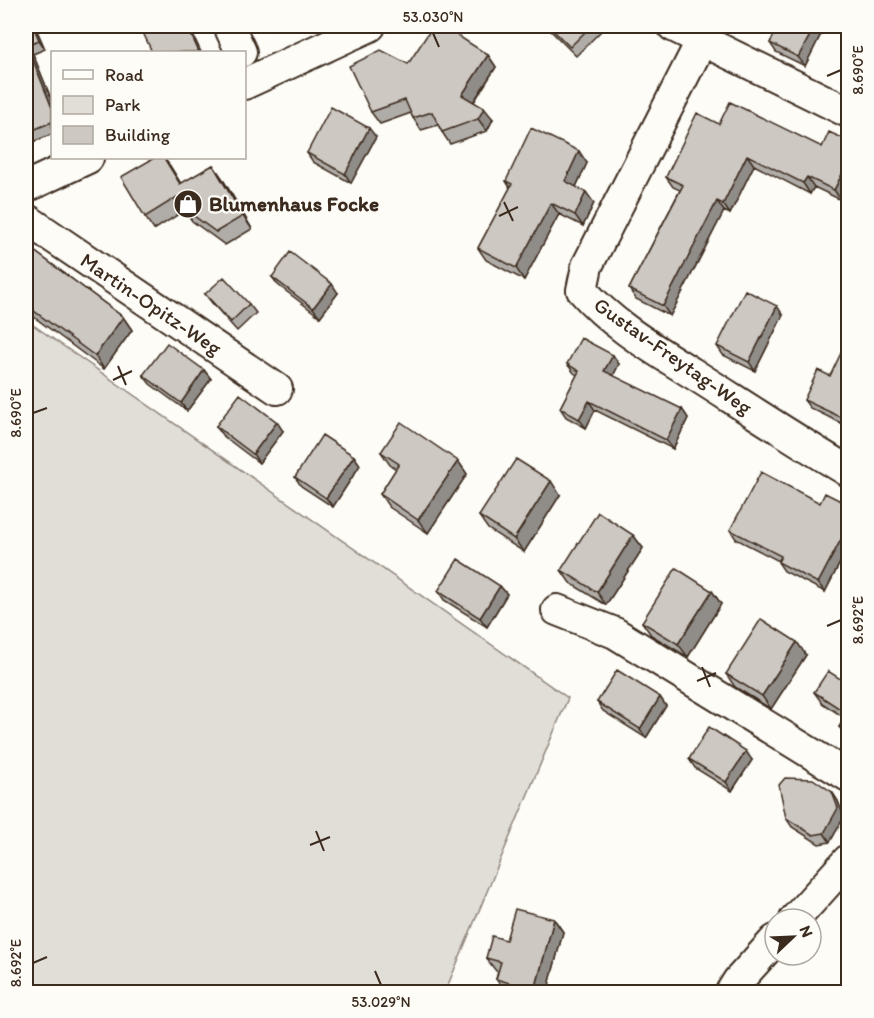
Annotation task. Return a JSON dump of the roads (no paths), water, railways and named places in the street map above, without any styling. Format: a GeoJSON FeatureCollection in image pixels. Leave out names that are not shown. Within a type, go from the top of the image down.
{"type":"FeatureCollection","features":[{"type":"Feature","properties":{"kind":"street"},"geometry":{"type":"LineString","coordinates":[[229,26],[241,51]]}},
{"type":"Feature","properties":{"kind":"street"},"geometry":{"type":"LineString","coordinates":[[248,75],[370,26]]}},
{"type":"Feature","properties":{"kind":"street"},"geometry":{"type":"LineString","coordinates":[[673,26],[849,112]]}},
{"type":"Feature","properties":{"kind":"street","name":"Gustav-Freytag-Weg"},"geometry":{"type":"LineString","coordinates":[[702,40],[587,266],[582,290],[595,305],[658,351],[793,438],[849,471]]}},
{"type":"Feature","properties":{"kind":"street"},"geometry":{"type":"LineString","coordinates":[[26,187],[86,159]]}},
{"type":"Feature","properties":{"kind":"street","name":"Martin-Opitz-Weg"},"geometry":{"type":"LineString","coordinates":[[26,219],[277,389]]}},
{"type":"Feature","properties":{"kind":"street"},"geometry":{"type":"LineString","coordinates":[[557,610],[615,633],[849,776]]}},
{"type":"Feature","properties":{"kind":"street"},"geometry":{"type":"LineString","coordinates":[[806,907],[849,860]]}},
{"type":"Feature","properties":{"kind":"street"},"geometry":{"type":"LineString","coordinates":[[731,993],[738,981],[763,953]]}},
{"type":"Feature","properties":{"kind":"place","name":"Blumenhaus Focke"},"geometry":{"type":"Point","coordinates":[188,204]}}]}
